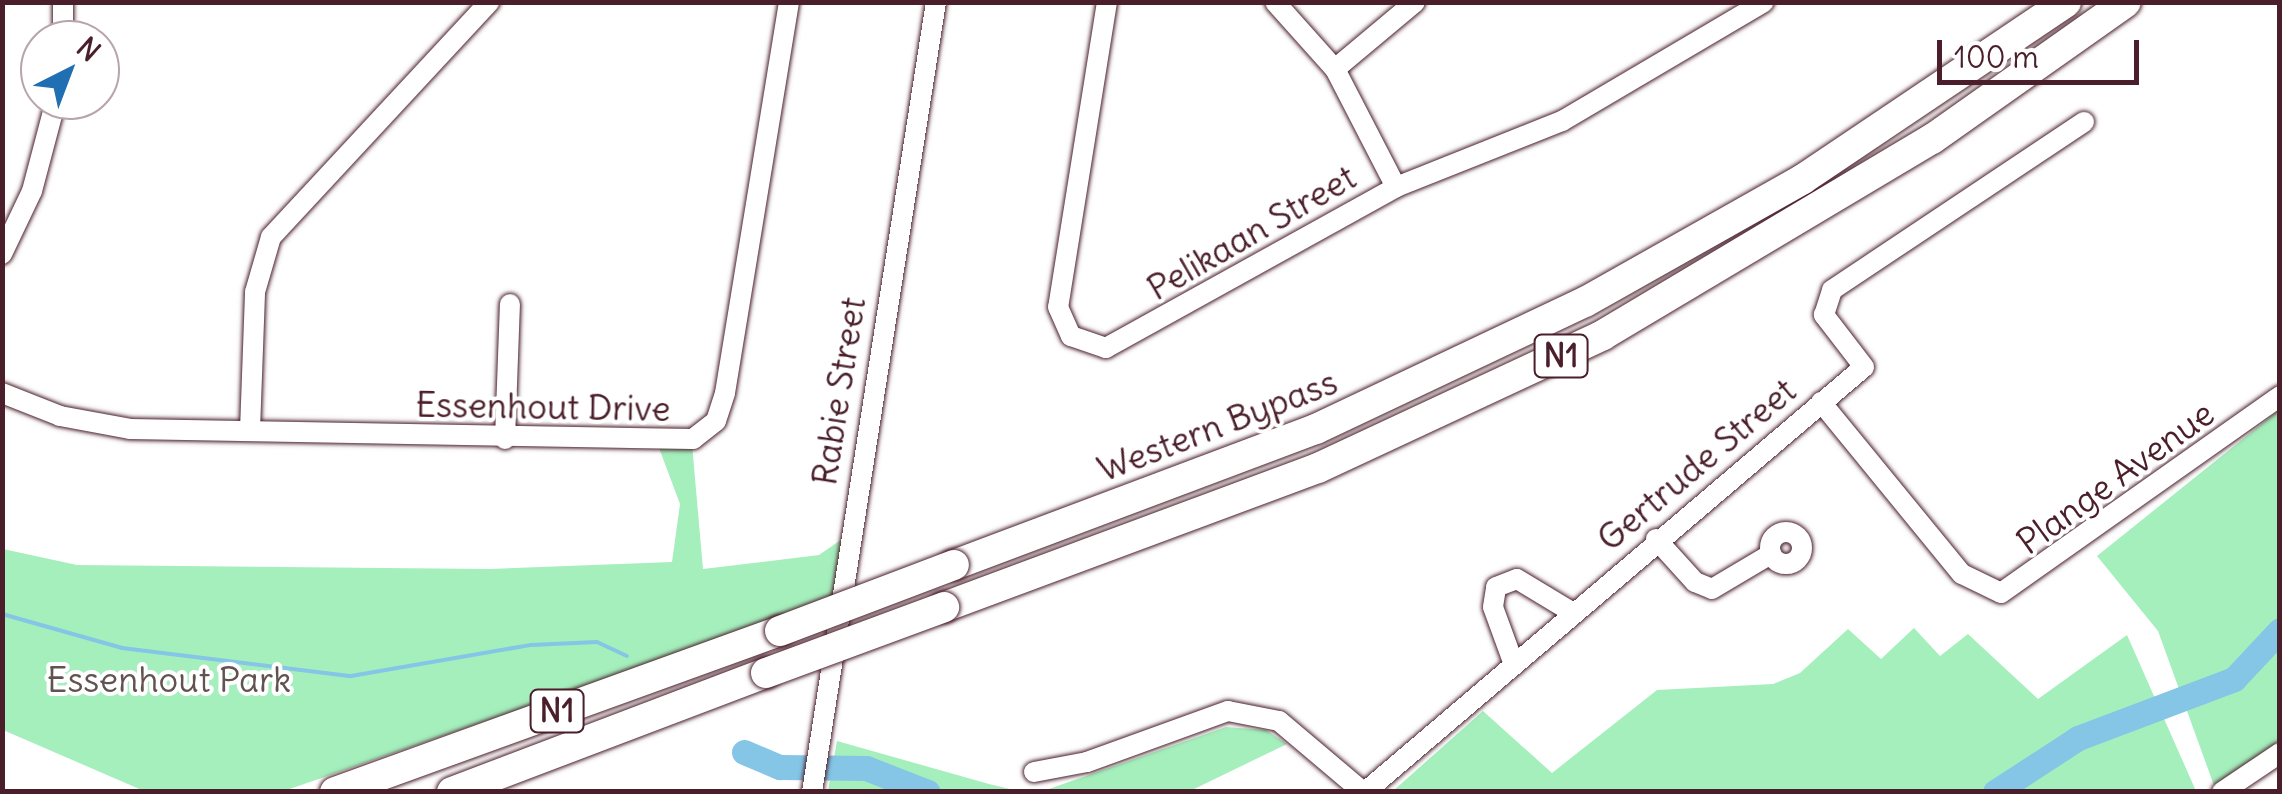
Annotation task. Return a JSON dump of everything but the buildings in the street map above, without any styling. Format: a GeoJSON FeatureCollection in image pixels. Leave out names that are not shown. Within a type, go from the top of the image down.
{"type":"FeatureCollection","features":[{"type":"Feature","properties":{"kind":"highway","name":"Western Bypass"},"geometry":{"type":"LineString","coordinates":[[335,792],[780,631],[1316,429],[1567,311],[1802,179],[2066,2]]}},
{"type":"Feature","properties":{"kind":"highway","name":"N1"},"geometry":{"type":"LineString","coordinates":[[452,792],[1318,468],[1603,335],[1932,139],[2126,2]]}},
{"type":"Feature","properties":{"kind":"street"},"geometry":{"type":"LineString","coordinates":[[250,430],[255,292],[271,237],[489,2]]}},
{"type":"Feature","properties":{"kind":"street","name":"Essenhout Drive"},"geometry":{"type":"LineString","coordinates":[[2,394],[94,424],[505,439],[670,443],[693,440],[716,421],[789,2]]}},
{"type":"Feature","properties":{"kind":"street","name":"Rabie Street"},"geometry":{"type":"LineString","coordinates":[[813,789],[936,2]]}},
{"type":"Feature","properties":{"kind":"street","name":"Pelikaan Street"},"geometry":{"type":"LineString","coordinates":[[1107,2],[1058,307],[1066,330],[1082,343],[1116,345],[1396,187],[1552,127],[1764,2]]}},
{"type":"Feature","properties":{"kind":"street"},"geometry":{"type":"LineString","coordinates":[[1275,2],[1335,69],[1396,187]]}},
{"type":"Feature","properties":{"kind":"street"},"geometry":{"type":"LineString","coordinates":[[1335,69],[1415,2]]}},
{"type":"Feature","properties":{"kind":"street"},"geometry":{"type":"LineString","coordinates":[[2,254],[32,191],[51,120]]}},
{"type":"Feature","properties":{"kind":"street","name":"Gertrude Street"},"geometry":{"type":"LineString","coordinates":[[1364,792],[1512,659],[1864,367],[1824,315],[1832,290],[2084,122]]}},
{"type":"Feature","properties":{"kind":"street"},"geometry":{"type":"LineString","coordinates":[[505,439],[510,304]]}},
{"type":"Feature","properties":{"kind":"street","name":"Plange Avenue"},"geometry":{"type":"LineString","coordinates":[[1820,402],[1983,590],[2022,586],[2280,396]]}},
{"type":"Feature","properties":{"kind":"street"},"geometry":{"type":"LineString","coordinates":[[1656,540],[1712,589],[1771,554]]}},
{"type":"Feature","properties":{"kind":"street"},"geometry":{"type":"LineString","coordinates":[[1512,659],[1492,606],[1496,586],[1517,580],[1570,611]]}},
{"type":"Feature","properties":{"kind":"street"},"geometry":{"type":"LineString","coordinates":[[1034,772],[1087,762],[1228,711],[1278,721],[1364,792]]}},
{"type":"Feature","properties":{"kind":"street"},"geometry":{"type":"LineString","coordinates":[[2222,792],[2280,753]]}},
{"type":"Feature","properties":{"kind":"green space"},"geometry":{"type":"Polygon","coordinates":[[[2279,410],[2279,749],[2216,791],[2158,631],[2097,556],[2279,410]]]}},
{"type":"Feature","properties":{"kind":"green space","name":"Essenhout Park"},"geometry":{"type":"Polygon","coordinates":[[[692,444],[703,569],[819,555],[848,535],[845,596],[284,791],[144,791],[3,730],[3,549],[77,565],[489,569],[672,562],[680,504],[659,448],[692,444]]]}},
{"type":"Feature","properties":{"kind":"green space"},"geometry":{"type":"Polygon","coordinates":[[[1914,628],[1940,656],[1968,634],[2038,699],[2127,635],[2196,791],[1393,791],[1483,711],[1552,773],[1657,690],[1773,684],[1800,673],[1848,629],[1881,659],[1914,628]]]}},
{"type":"Feature","properties":{"kind":"green space"},"geometry":{"type":"Polygon","coordinates":[[[1226,727],[1266,730],[1287,744],[1190,791],[1043,791],[1226,727]]]}},
{"type":"Feature","properties":{"kind":"green space"},"geometry":{"type":"Polygon","coordinates":[[[837,741],[989,784],[1018,791],[828,791],[837,741]]]}},
{"type":"Feature","properties":{"kind":"waterway"},"geometry":{"type":"LineString","coordinates":[[2,614],[122,648],[351,676],[531,645],[597,642],[627,656]]}},
{"type":"Feature","properties":{"kind":"waterway"},"geometry":{"type":"LineString","coordinates":[[1995,792],[2078,738],[2234,679],[2280,630]]}},
{"type":"Feature","properties":{"kind":"waterway"},"geometry":{"type":"LineString","coordinates":[[744,752],[780,767],[866,768],[928,792]]}}]}
